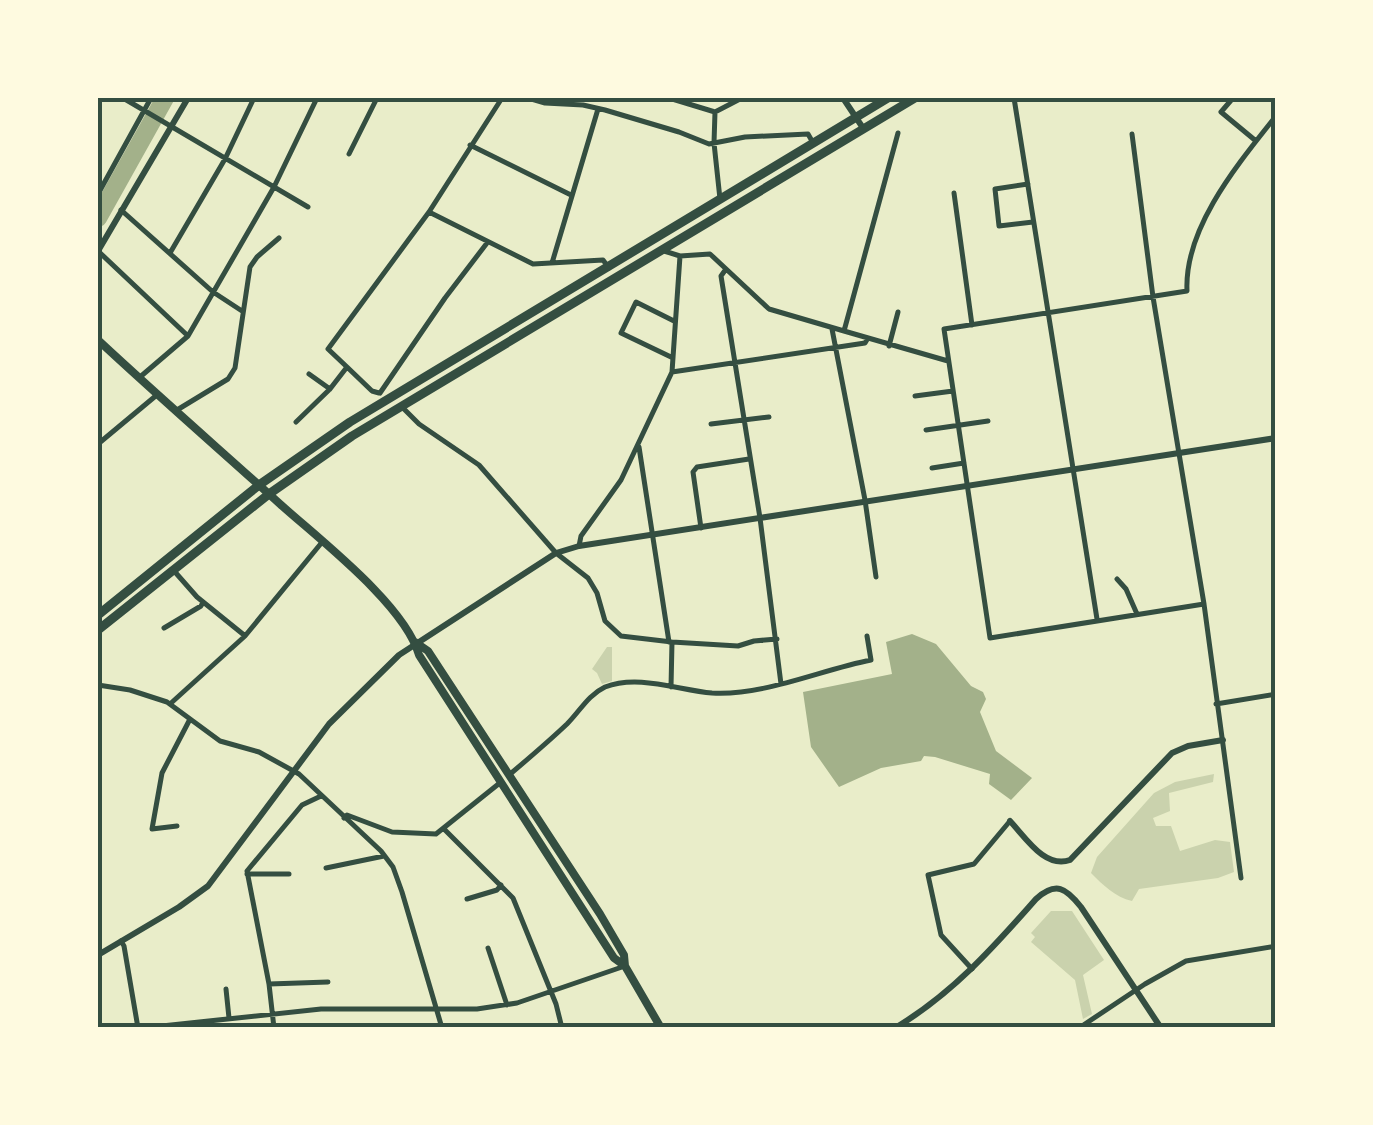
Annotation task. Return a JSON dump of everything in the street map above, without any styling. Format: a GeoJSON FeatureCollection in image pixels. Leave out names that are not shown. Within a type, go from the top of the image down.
{"type":"FeatureCollection","features":[{"type":"Feature","properties":{"kind":"highway"},"geometry":{"type":"LineString","coordinates":[[98,615],[259,485],[382,397],[608,268],[888,98]]}},
{"type":"Feature","properties":{"kind":"highway"},"geometry":{"type":"LineString","coordinates":[[98,630],[269,494],[352,436],[915,98]]}},
{"type":"Feature","properties":{"kind":"main road"},"geometry":{"type":"LineString","coordinates":[[98,340],[376,592],[415,642],[419,656],[505,779],[661,1028]]}},
{"type":"Feature","properties":{"kind":"street"},"geometry":{"type":"LineString","coordinates":[[123,98],[308,207]]}},
{"type":"Feature","properties":{"kind":"street"},"geometry":{"type":"LineString","coordinates":[[98,194],[151,98]]}},
{"type":"Feature","properties":{"kind":"street"},"geometry":{"type":"LineString","coordinates":[[188,98],[98,251],[188,336]]}},
{"type":"Feature","properties":{"kind":"street"},"geometry":{"type":"LineString","coordinates":[[170,253],[225,159],[254,98]]}},
{"type":"Feature","properties":{"kind":"street"},"geometry":{"type":"LineString","coordinates":[[140,377],[188,336],[274,187],[317,98]]}},
{"type":"Feature","properties":{"kind":"street"},"geometry":{"type":"LineString","coordinates":[[349,154],[377,98]]}},
{"type":"Feature","properties":{"kind":"street"},"geometry":{"type":"LineString","coordinates":[[487,243],[445,298],[382,397],[328,350],[429,212],[502,98]]}},
{"type":"Feature","properties":{"kind":"street"},"geometry":{"type":"LineString","coordinates":[[528,98],[598,109],[709,144],[745,136],[808,134],[813,142]]}},
{"type":"Feature","properties":{"kind":"street"},"geometry":{"type":"LineString","coordinates":[[669,98],[715,112],[742,98]]}},
{"type":"Feature","properties":{"kind":"street"},"geometry":{"type":"LineString","coordinates":[[842,98],[863,128]]}},
{"type":"Feature","properties":{"kind":"street"},"geometry":{"type":"LineString","coordinates":[[1014,98],[1097,620]]}},
{"type":"Feature","properties":{"kind":"street"},"geometry":{"type":"LineString","coordinates":[[1233,98],[1221,112],[1256,141]]}},
{"type":"Feature","properties":{"kind":"street"},"geometry":{"type":"LineString","coordinates":[[552,263],[598,109]]}},
{"type":"Feature","properties":{"kind":"street"},"geometry":{"type":"LineString","coordinates":[[715,112],[720,201]]}},
{"type":"Feature","properties":{"kind":"street"},"geometry":{"type":"LineString","coordinates":[[1204,604],[990,638],[944,329],[1187,292],[1190,252],[1215,200],[1276,116]]}},
{"type":"Feature","properties":{"kind":"street"},"geometry":{"type":"LineString","coordinates":[[844,331],[898,133]]}},
{"type":"Feature","properties":{"kind":"street"},"geometry":{"type":"LineString","coordinates":[[1132,134],[1154,298],[1204,604],[1241,878]]}},
{"type":"Feature","properties":{"kind":"street"},"geometry":{"type":"LineString","coordinates":[[470,145],[571,195]]}},
{"type":"Feature","properties":{"kind":"street"},"geometry":{"type":"LineString","coordinates":[[1028,184],[995,189],[999,226],[1033,222]]}},
{"type":"Feature","properties":{"kind":"street"},"geometry":{"type":"LineString","coordinates":[[954,193],[972,325]]}},
{"type":"Feature","properties":{"kind":"street"},"geometry":{"type":"LineString","coordinates":[[121,210],[213,292],[242,310]]}},
{"type":"Feature","properties":{"kind":"street"},"geometry":{"type":"LineString","coordinates":[[429,212],[533,264],[603,260],[608,268]]}},
{"type":"Feature","properties":{"kind":"street"},"geometry":{"type":"LineString","coordinates":[[176,411],[228,378],[234,368],[250,268],[256,257],[279,238]]}},
{"type":"Feature","properties":{"kind":"street"},"geometry":{"type":"LineString","coordinates":[[662,249],[680,256],[710,254],[769,309],[948,361]]}},
{"type":"Feature","properties":{"kind":"street"},"geometry":{"type":"LineString","coordinates":[[578,546],[621,480],[672,372],[680,256]]}},
{"type":"Feature","properties":{"kind":"street"},"geometry":{"type":"LineString","coordinates":[[726,269],[721,276],[760,518],[781,684]]}},
{"type":"Feature","properties":{"kind":"street"},"geometry":{"type":"LineString","coordinates":[[671,357],[620,333],[636,302],[674,321]]}},
{"type":"Feature","properties":{"kind":"street"},"geometry":{"type":"LineString","coordinates":[[889,346],[898,312]]}},
{"type":"Feature","properties":{"kind":"street"},"geometry":{"type":"LineString","coordinates":[[832,327],[876,577]]}},
{"type":"Feature","properties":{"kind":"street"},"geometry":{"type":"LineString","coordinates":[[672,372],[864,343],[868,338]]}},
{"type":"Feature","properties":{"kind":"street"},"geometry":{"type":"LineString","coordinates":[[296,422],[346,367]]}},
{"type":"Feature","properties":{"kind":"street"},"geometry":{"type":"LineString","coordinates":[[309,374],[330,389]]}},
{"type":"Feature","properties":{"kind":"street"},"geometry":{"type":"LineString","coordinates":[[915,396],[953,390]]}},
{"type":"Feature","properties":{"kind":"street"},"geometry":{"type":"LineString","coordinates":[[98,444],[158,394]]}},
{"type":"Feature","properties":{"kind":"street"},"geometry":{"type":"LineString","coordinates":[[401,406],[418,424],[479,466],[556,553],[588,578],[605,620],[621,636],[738,646],[776,640]]}},
{"type":"Feature","properties":{"kind":"street"},"geometry":{"type":"LineString","coordinates":[[712,424],[769,417]]}},
{"type":"Feature","properties":{"kind":"street"},"geometry":{"type":"LineString","coordinates":[[926,430],[988,421]]}},
{"type":"Feature","properties":{"kind":"street"},"geometry":{"type":"LineString","coordinates":[[98,956],[208,886],[330,724],[393,660],[556,553],[578,546],[865,500],[1276,438]]}},
{"type":"Feature","properties":{"kind":"street"},"geometry":{"type":"LineString","coordinates":[[639,446],[671,642],[671,687]]}},
{"type":"Feature","properties":{"kind":"street"},"geometry":{"type":"LineString","coordinates":[[701,528],[693,472],[697,466],[749,459]]}},
{"type":"Feature","properties":{"kind":"street"},"geometry":{"type":"LineString","coordinates":[[932,468],[964,463]]}},
{"type":"Feature","properties":{"kind":"street"},"geometry":{"type":"LineString","coordinates":[[170,704],[245,636],[323,541]]}},
{"type":"Feature","properties":{"kind":"street"},"geometry":{"type":"LineString","coordinates":[[173,569],[203,602],[245,636]]}},
{"type":"Feature","properties":{"kind":"street"},"geometry":{"type":"LineString","coordinates":[[1117,579],[1130,594],[1137,614]]}},
{"type":"Feature","properties":{"kind":"street"},"geometry":{"type":"LineString","coordinates":[[164,628],[203,602]]}},
{"type":"Feature","properties":{"kind":"street"},"geometry":{"type":"LineString","coordinates":[[344,818],[347,815],[392,832],[436,834],[571,720],[592,694],[626,681],[716,693],[757,690],[870,660],[867,636]]}},
{"type":"Feature","properties":{"kind":"street"},"geometry":{"type":"LineString","coordinates":[[98,685],[130,690],[170,704],[220,741],[260,752],[295,772],[384,856],[402,892],[442,1028]]}},
{"type":"Feature","properties":{"kind":"street"},"geometry":{"type":"LineString","coordinates":[[1216,704],[1276,694]]}},
{"type":"Feature","properties":{"kind":"street"},"geometry":{"type":"LineString","coordinates":[[177,826],[152,829],[162,773],[189,721]]}},
{"type":"Feature","properties":{"kind":"street"},"geometry":{"type":"LineString","coordinates":[[973,970],[941,935],[928,875],[974,864],[1010,821],[1048,860],[1059,864],[1070,860],[1172,753],[1223,740]]}},
{"type":"Feature","properties":{"kind":"street"},"geometry":{"type":"LineString","coordinates":[[274,1028],[247,871],[302,805],[321,796]]}},
{"type":"Feature","properties":{"kind":"street"},"geometry":{"type":"LineString","coordinates":[[444,830],[513,898],[562,1028]]}},
{"type":"Feature","properties":{"kind":"street"},"geometry":{"type":"LineString","coordinates":[[326,868],[384,856]]}},
{"type":"Feature","properties":{"kind":"street"},"geometry":{"type":"LineString","coordinates":[[248,874],[289,874]]}},
{"type":"Feature","properties":{"kind":"street"},"geometry":{"type":"LineString","coordinates":[[467,899],[498,890],[501,885]]}},
{"type":"Feature","properties":{"kind":"street"},"geometry":{"type":"LineString","coordinates":[[895,1028],[923,1011],[973,970],[1036,899],[1056,889],[1070,894],[1081,906],[1161,1028]]}},
{"type":"Feature","properties":{"kind":"street"},"geometry":{"type":"LineString","coordinates":[[121,941],[141,1028],[321,1009],[477,1010],[507,1005],[625,966]]}},
{"type":"Feature","properties":{"kind":"street"},"geometry":{"type":"LineString","coordinates":[[1079,1028],[1186,961],[1276,946]]}},
{"type":"Feature","properties":{"kind":"street"},"geometry":{"type":"LineString","coordinates":[[488,948],[507,1005]]}},
{"type":"Feature","properties":{"kind":"street"},"geometry":{"type":"LineString","coordinates":[[269,984],[328,982]]}},
{"type":"Feature","properties":{"kind":"street"},"geometry":{"type":"LineString","coordinates":[[226,989],[229,1018]]}},
{"type":"Feature","properties":{"kind":"shaded area"},"geometry":{"type":"Polygon","coordinates":[[[912,634],[936,644],[971,686],[983,692],[986,699],[980,712],[996,751],[1032,778],[1011,800],[989,784],[990,774],[924,756],[921,761],[881,768],[839,787],[811,747],[803,692],[892,674],[886,642],[912,634]]]}},
{"type":"Feature","properties":{"kind":"shaded area"},"geometry":{"type":"Polygon","coordinates":[[[607,647],[612,647],[612,681],[602,684],[592,669],[607,647]]]}},
{"type":"Feature","properties":{"kind":"shaded area"},"geometry":{"type":"Polygon","coordinates":[[[1214,774],[1213,782],[1169,793],[1170,811],[1153,818],[1156,826],[1171,826],[1180,851],[1215,840],[1230,842],[1234,872],[1218,878],[1139,889],[1132,901],[1115,894],[1091,873],[1097,857],[1154,793],[1175,782],[1214,774]]]}},
{"type":"Feature","properties":{"kind":"shaded area"},"geometry":{"type":"Polygon","coordinates":[[[1051,911],[1072,911],[1104,960],[1083,975],[1092,1014],[1083,1019],[1075,980],[1031,942],[1035,937],[1031,933],[1051,911]]]}},
{"type":"Feature","properties":{"kind":"waterway"},"geometry":{"type":"LineString","coordinates":[[98,218],[165,98]]}}]}
